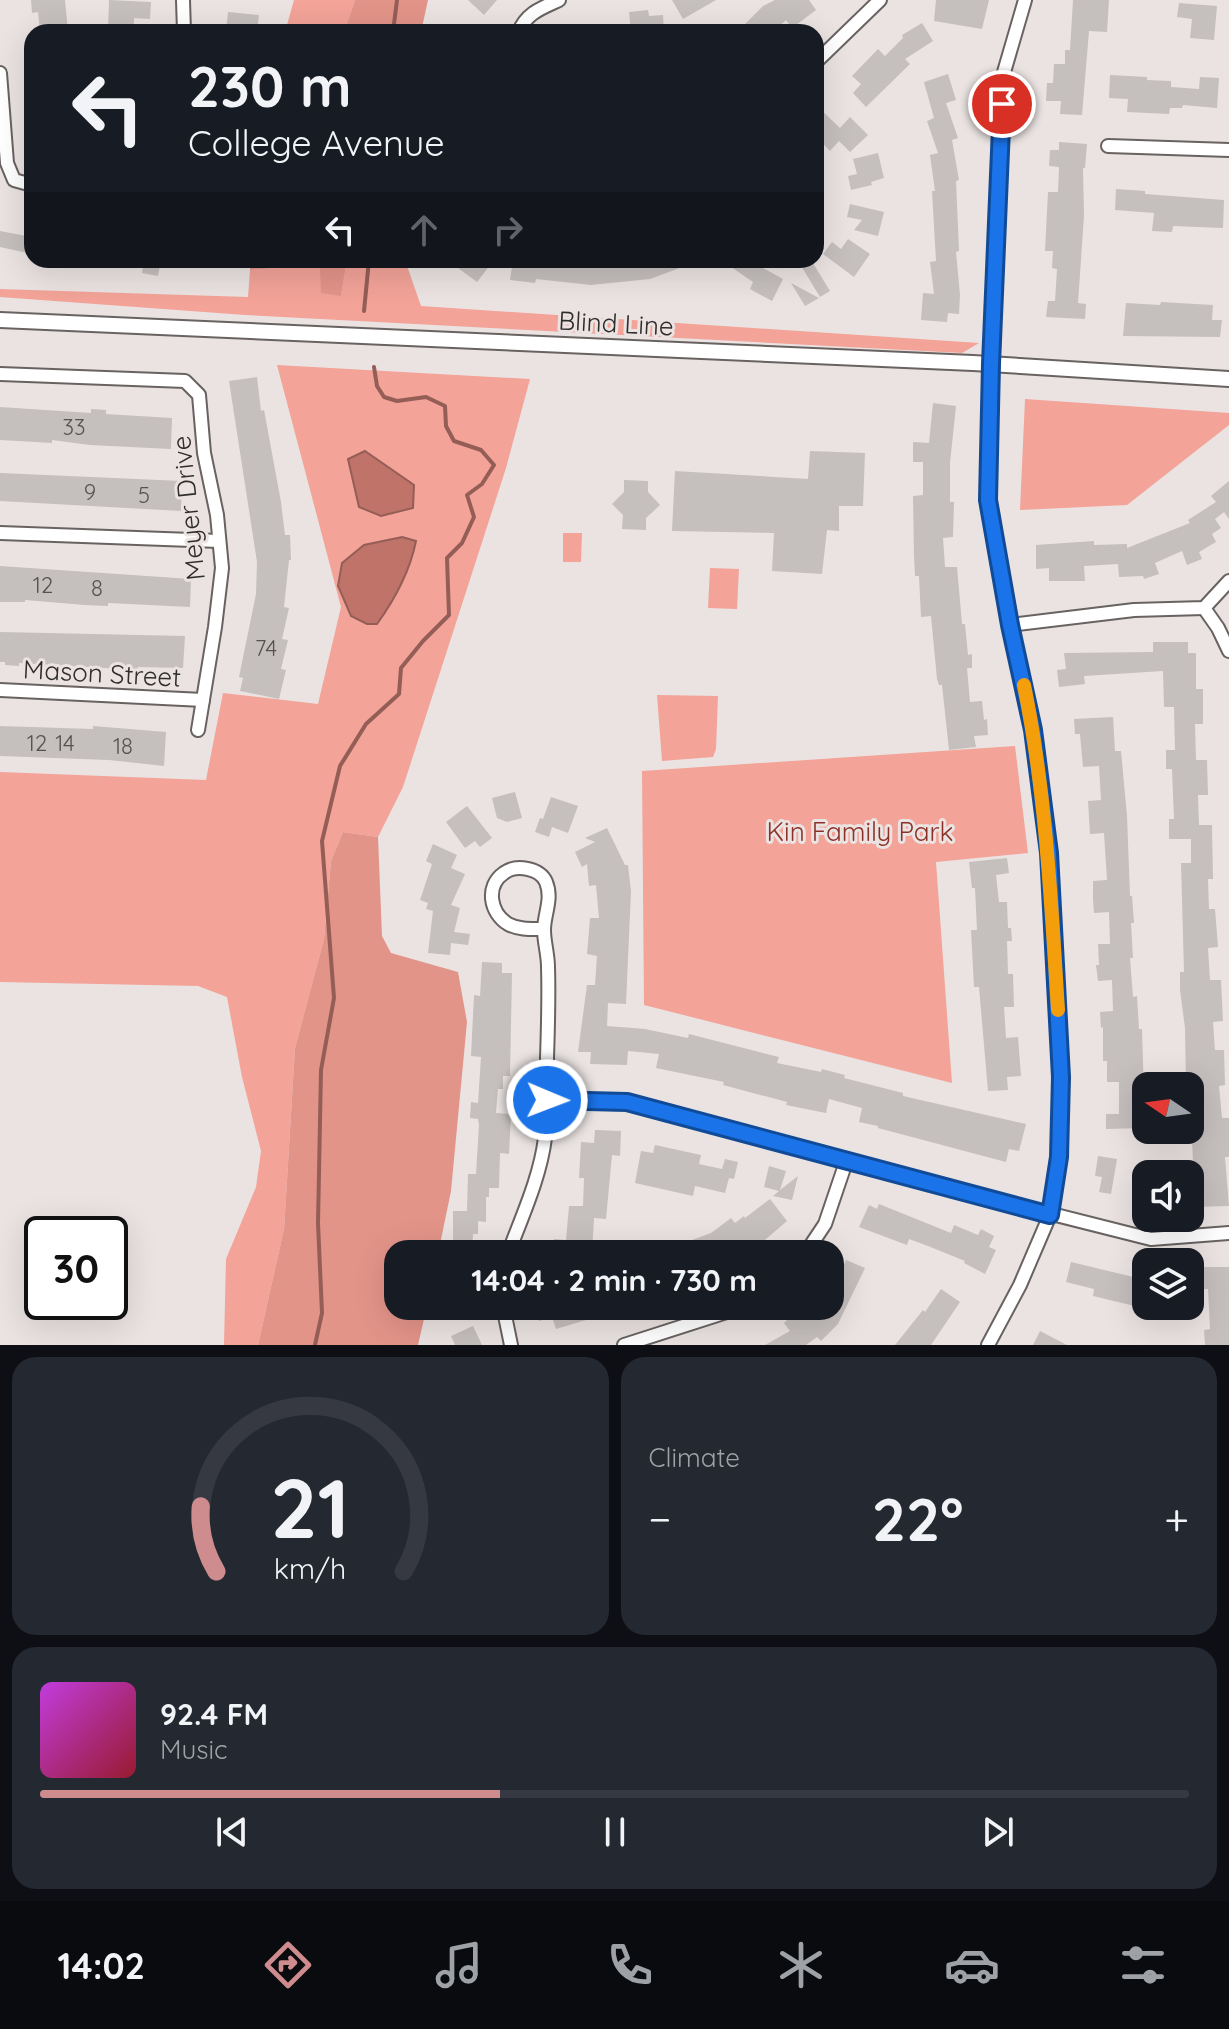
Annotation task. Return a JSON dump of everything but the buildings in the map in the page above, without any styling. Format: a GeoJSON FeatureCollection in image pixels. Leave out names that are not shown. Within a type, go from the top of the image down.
{"type":"FeatureCollection","features":[{"type":"Feature","properties":{"kind":"street"},"geometry":{"type":"LineString","coordinates":[[183,0],[184,24]]}},
{"type":"Feature","properties":{"kind":"street"},"geometry":{"type":"LineString","coordinates":[[522,24],[532,13],[559,0]]}},
{"type":"Feature","properties":{"kind":"street"},"geometry":{"type":"LineString","coordinates":[[824,54],[880,0]]}},
{"type":"Feature","properties":{"kind":"street"},"geometry":{"type":"LineString","coordinates":[[988,1345],[1020,1285],[1050,1215],[1059,1157],[1061,1077],[1049,853],[1033,730],[1010,625],[988,500],[1002,79],[1025,0]]}},
{"type":"Feature","properties":{"kind":"street"},"geometry":{"type":"LineString","coordinates":[[0,73],[7,163],[14,180],[24,183]]}},
{"type":"Feature","properties":{"kind":"street"},"geometry":{"type":"LineString","coordinates":[[1108,146],[1229,150]]}},
{"type":"Feature","properties":{"kind":"street","name":"Blind Line"},"geometry":{"type":"LineString","coordinates":[[0,320],[991,364],[1229,379]]}},
{"type":"Feature","properties":{"kind":"street","name":"Meyer Drive"},"geometry":{"type":"LineString","coordinates":[[0,374],[185,381],[199,395],[204,453],[217,515],[222,568],[198,730]]}},
{"type":"Feature","properties":{"kind":"street"},"geometry":{"type":"LineString","coordinates":[[0,533],[219,541]]}},
{"type":"Feature","properties":{"kind":"street"},"geometry":{"type":"LineString","coordinates":[[1010,625],[1134,610],[1204,608],[1229,581]]}},
{"type":"Feature","properties":{"kind":"street"},"geometry":{"type":"LineString","coordinates":[[1204,608],[1229,651]]}},
{"type":"Feature","properties":{"kind":"street","name":"Mason Street"},"geometry":{"type":"LineString","coordinates":[[0,690],[203,700]]}},
{"type":"Feature","properties":{"kind":"street"},"geometry":{"type":"LineString","coordinates":[[514,1240],[532,1194],[542,1157],[547,1100],[548,964],[544,929],[549,906],[548,886],[543,877],[533,870],[519,868],[505,871],[495,882],[493,908],[509,925],[544,929]]}},
{"type":"Feature","properties":{"kind":"street"},"geometry":{"type":"LineString","coordinates":[[547,1100],[627,1102],[846,1162],[1151,1239],[1229,1233]]}},
{"type":"Feature","properties":{"kind":"street"},"geometry":{"type":"LineString","coordinates":[[814,1240],[825,1224],[846,1162]]}},
{"type":"Feature","properties":{"kind":"street"},"geometry":{"type":"LineString","coordinates":[[506,1320],[511,1345]]}},
{"type":"Feature","properties":{"kind":"street"},"geometry":{"type":"LineString","coordinates":[[624,1345],[702,1320]]}},
{"type":"Feature","properties":{"kind":"green space"},"geometry":{"type":"Polygon","coordinates":[[[294,0],[355,0],[347,24],[287,24],[294,0]]]}},
{"type":"Feature","properties":{"kind":"green space"},"geometry":{"type":"Polygon","coordinates":[[[320,268],[341,295],[346,268],[408,268],[421,306],[979,343],[962,353],[245,315],[0,297],[0,289],[248,297],[250,270],[320,268]]]}},
{"type":"Feature","properties":{"kind":"green space"},"geometry":{"type":"Polygon","coordinates":[[[277,365],[530,379],[506,468],[403,787],[378,837],[343,832],[331,861],[324,939],[295,1048],[284,1229],[258,1345],[224,1345],[226,1259],[256,1187],[261,1151],[242,1077],[227,997],[198,986],[0,982],[0,772],[206,780],[223,693],[318,704],[341,607],[277,365]]]}},
{"type":"Feature","properties":{"kind":"green space"},"geometry":{"type":"Polygon","coordinates":[[[1025,399],[1229,413],[1229,425],[1127,505],[1020,510],[1025,399]]]}},
{"type":"Feature","properties":{"kind":"green space"},"geometry":{"type":"Polygon","coordinates":[[[563,533],[582,533],[581,562],[563,562],[563,533]]]}},
{"type":"Feature","properties":{"kind":"green space"},"geometry":{"type":"Polygon","coordinates":[[[710,568],[739,569],[737,609],[708,608],[710,568]]]}},
{"type":"Feature","properties":{"kind":"green space"},"geometry":{"type":"Polygon","coordinates":[[[657,695],[718,696],[713,757],[662,761],[657,695]]]}},
{"type":"Feature","properties":{"kind":"green space","name":"Kin Family Park"},"geometry":{"type":"Polygon","coordinates":[[[1015,746],[1028,853],[936,862],[952,1083],[644,1005],[642,771],[1015,746]]]}},
{"type":"Feature","properties":{"kind":"shaded area"},"geometry":{"type":"Polygon","coordinates":[[[355,0],[428,0],[423,24],[347,24],[355,0]]]}},
{"type":"Feature","properties":{"kind":"shaded area"},"geometry":{"type":"Polygon","coordinates":[[[320,268],[346,268],[341,296],[321,293],[320,268]]]}},
{"type":"Feature","properties":{"kind":"shaded area"},"geometry":{"type":"Polygon","coordinates":[[[365,451],[414,485],[413,508],[381,516],[359,507],[348,459],[365,451]]]}},
{"type":"Feature","properties":{"kind":"shaded area"},"geometry":{"type":"Polygon","coordinates":[[[402,537],[416,541],[406,574],[384,614],[377,624],[367,624],[351,616],[338,586],[342,563],[364,545],[402,537]]]}},
{"type":"Feature","properties":{"kind":"shaded area"},"geometry":{"type":"Polygon","coordinates":[[[343,832],[378,837],[382,936],[391,953],[458,972],[467,1022],[451,1191],[441,1240],[384,1240],[384,1320],[424,1320],[418,1345],[258,1345],[284,1229],[295,1048],[324,939],[331,861],[343,832]]]}},
{"type":"Feature","properties":{"kind":"waterway"},"geometry":{"type":"LineString","coordinates":[[394,24],[397,0]]}},
{"type":"Feature","properties":{"kind":"waterway"},"geometry":{"type":"LineString","coordinates":[[364,311],[368,268]]}},
{"type":"Feature","properties":{"kind":"waterway"},"geometry":{"type":"LineString","coordinates":[[315,1345],[322,1313],[318,1223],[321,1070],[334,998],[322,841],[340,766],[366,724],[399,694],[401,668],[449,615],[447,558],[462,543],[474,517],[467,495],[482,484],[494,465],[481,450],[454,441],[446,426],[445,406],[426,397],[397,401],[384,397],[377,386],[374,367]]}},
{"type":"Feature","properties":{"kind":"slow traffic"},"geometry":{"type":"LineString","coordinates":[[1024,685],[1040,773],[1049,853],[1058,1010]]}},
{"type":"Feature","properties":{"kind":"route"},"geometry":{"type":"LineString","coordinates":[[547,1100],[627,1102],[1050,1215],[1059,1157],[1061,1077],[1049,853],[1033,730],[1010,625],[988,500],[1002,104]]}}]}
